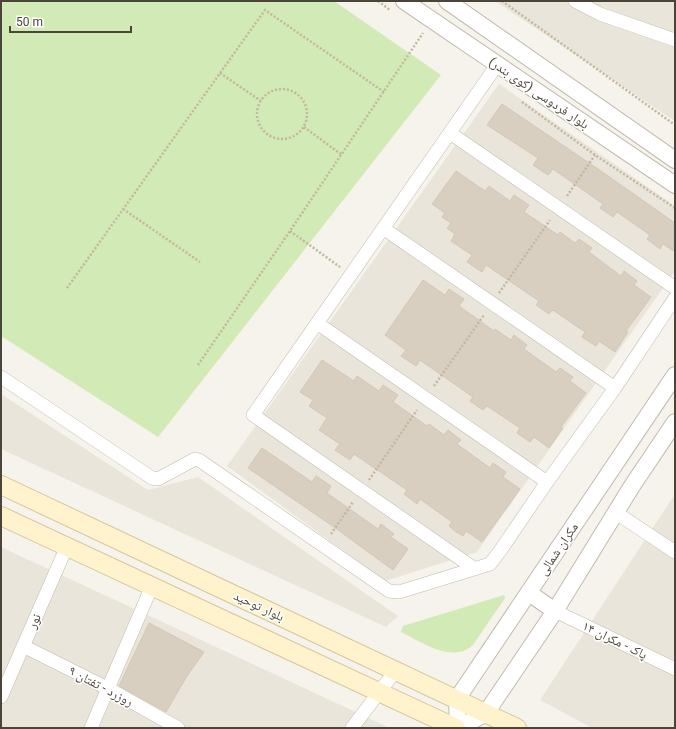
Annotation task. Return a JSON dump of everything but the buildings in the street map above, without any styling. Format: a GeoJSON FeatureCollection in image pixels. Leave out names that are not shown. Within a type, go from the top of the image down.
{"type":"FeatureCollection","features":[{"type":"Feature","properties":{"kind":"main road","name":"بلوار توحید"},"geometry":{"type":"LineString","coordinates":[[1,485],[517,728]]}},
{"type":"Feature","properties":{"kind":"main road","name":"بلوار توحید"},"geometry":{"type":"LineString","coordinates":[[1,516],[458,728]]}},
{"type":"Feature","properties":{"kind":"street","name":"بلوار فردوسی (کوی بندر)"},"geometry":{"type":"LineString","coordinates":[[447,1],[675,160]]}},
{"type":"Feature","properties":{"kind":"street"},"geometry":{"type":"LineString","coordinates":[[575,1],[600,14],[675,40]]}},
{"type":"Feature","properties":{"kind":"street","name":"بلوار فردوسی (کوی بندر)"},"geometry":{"type":"LineString","coordinates":[[406,2],[675,185]]}},
{"type":"Feature","properties":{"kind":"street"},"geometry":{"type":"LineString","coordinates":[[475,569],[253,415],[497,65]]}},
{"type":"Feature","properties":{"kind":"street"},"geometry":{"type":"LineString","coordinates":[[450,133],[675,288]]}},
{"type":"Feature","properties":{"kind":"street"},"geometry":{"type":"LineString","coordinates":[[383,228],[615,388]]}},
{"type":"Feature","properties":{"kind":"street"},"geometry":{"type":"LineString","coordinates":[[1,377],[152,478],[158,479],[194,459],[199,460],[394,593],[490,564],[615,388],[675,298]]}},
{"type":"Feature","properties":{"kind":"street"},"geometry":{"type":"LineString","coordinates":[[317,323],[547,482]]}},
{"type":"Feature","properties":{"kind":"street","name":"مکران شمالی"},"geometry":{"type":"LineString","coordinates":[[457,699],[675,375]]}},
{"type":"Feature","properties":{"kind":"street"},"geometry":{"type":"LineString","coordinates":[[457,699],[458,728],[486,713],[555,611],[615,512],[675,422]]}},
{"type":"Feature","properties":{"kind":"street"},"geometry":{"type":"LineString","coordinates":[[615,512],[675,552]]}},
{"type":"Feature","properties":{"kind":"street","name":"نور"},"geometry":{"type":"LineString","coordinates":[[1,697],[67,546]]}},
{"type":"Feature","properties":{"kind":"street"},"geometry":{"type":"LineString","coordinates":[[91,728],[152,586]]}},
{"type":"Feature","properties":{"kind":"street"},"geometry":{"type":"LineString","coordinates":[[529,593],[555,611]]}},
{"type":"Feature","properties":{"kind":"street","name":"پاک - مکران ۱۴"},"geometry":{"type":"LineString","coordinates":[[555,611],[675,669]]}},
{"type":"Feature","properties":{"kind":"street","name":"روزرد - تفتان ۹"},"geometry":{"type":"LineString","coordinates":[[23,646],[108,689],[178,728]]}},
{"type":"Feature","properties":{"kind":"street"},"geometry":{"type":"LineString","coordinates":[[352,728],[396,670]]}},
{"type":"Feature","properties":{"kind":"path"},"geometry":{"type":"LineString","coordinates":[[502,1],[675,125]]}},
{"type":"Feature","properties":{"kind":"path"},"geometry":{"type":"LineString","coordinates":[[66,288],[265,10],[384,92]]}},
{"type":"Feature","properties":{"kind":"path"},"geometry":{"type":"LineString","coordinates":[[198,365],[424,33]]}},
{"type":"Feature","properties":{"kind":"path"},"geometry":{"type":"LineString","coordinates":[[220,73],[261,101]]}},
{"type":"Feature","properties":{"kind":"path"},"geometry":{"type":"LineString","coordinates":[[280,89],[295,93],[305,104],[307,112],[304,127],[292,137],[277,138],[270,135],[259,124],[258,108],[261,101],[266,95],[280,89]]}},
{"type":"Feature","properties":{"kind":"path"},"geometry":{"type":"LineString","coordinates":[[304,127],[342,154]]}},
{"type":"Feature","properties":{"kind":"path"},"geometry":{"type":"LineString","coordinates":[[323,546],[595,155]]}},
{"type":"Feature","properties":{"kind":"path"},"geometry":{"type":"LineString","coordinates":[[123,209],[200,262]]}},
{"type":"Feature","properties":{"kind":"path"},"geometry":{"type":"LineString","coordinates":[[290,231],[350,275]]}},
{"type":"Feature","properties":{"kind":"shaded area"},"geometry":{"type":"Polygon","coordinates":[[[495,1],[675,1],[675,121],[495,1]]]}},
{"type":"Feature","properties":{"kind":"shaded area"},"geometry":{"type":"Polygon","coordinates":[[[499,84],[675,206],[675,271],[477,552],[385,581],[227,466],[499,84]]]}},
{"type":"Feature","properties":{"kind":"shaded area"},"geometry":{"type":"Polygon","coordinates":[[[1,394],[148,490],[198,477],[398,616],[386,627],[1,449],[1,394]]]}},
{"type":"Feature","properties":{"kind":"shaded area"},"geometry":{"type":"Polygon","coordinates":[[[675,494],[675,728],[592,728],[540,700],[675,494]]]}},
{"type":"Feature","properties":{"kind":"shaded area"},"geometry":{"type":"Polygon","coordinates":[[[1,547],[141,612],[390,728],[1,728],[1,547]]]}},
{"type":"Feature","properties":{"kind":"green space"},"geometry":{"type":"Polygon","coordinates":[[[1,1],[334,1],[441,75],[158,437],[1,336],[1,1]]]}},
{"type":"Feature","properties":{"kind":"green space"},"geometry":{"type":"Polygon","coordinates":[[[504,595],[505,598],[473,645],[465,650],[447,652],[427,646],[401,632],[403,626],[504,595]]]}}]}
